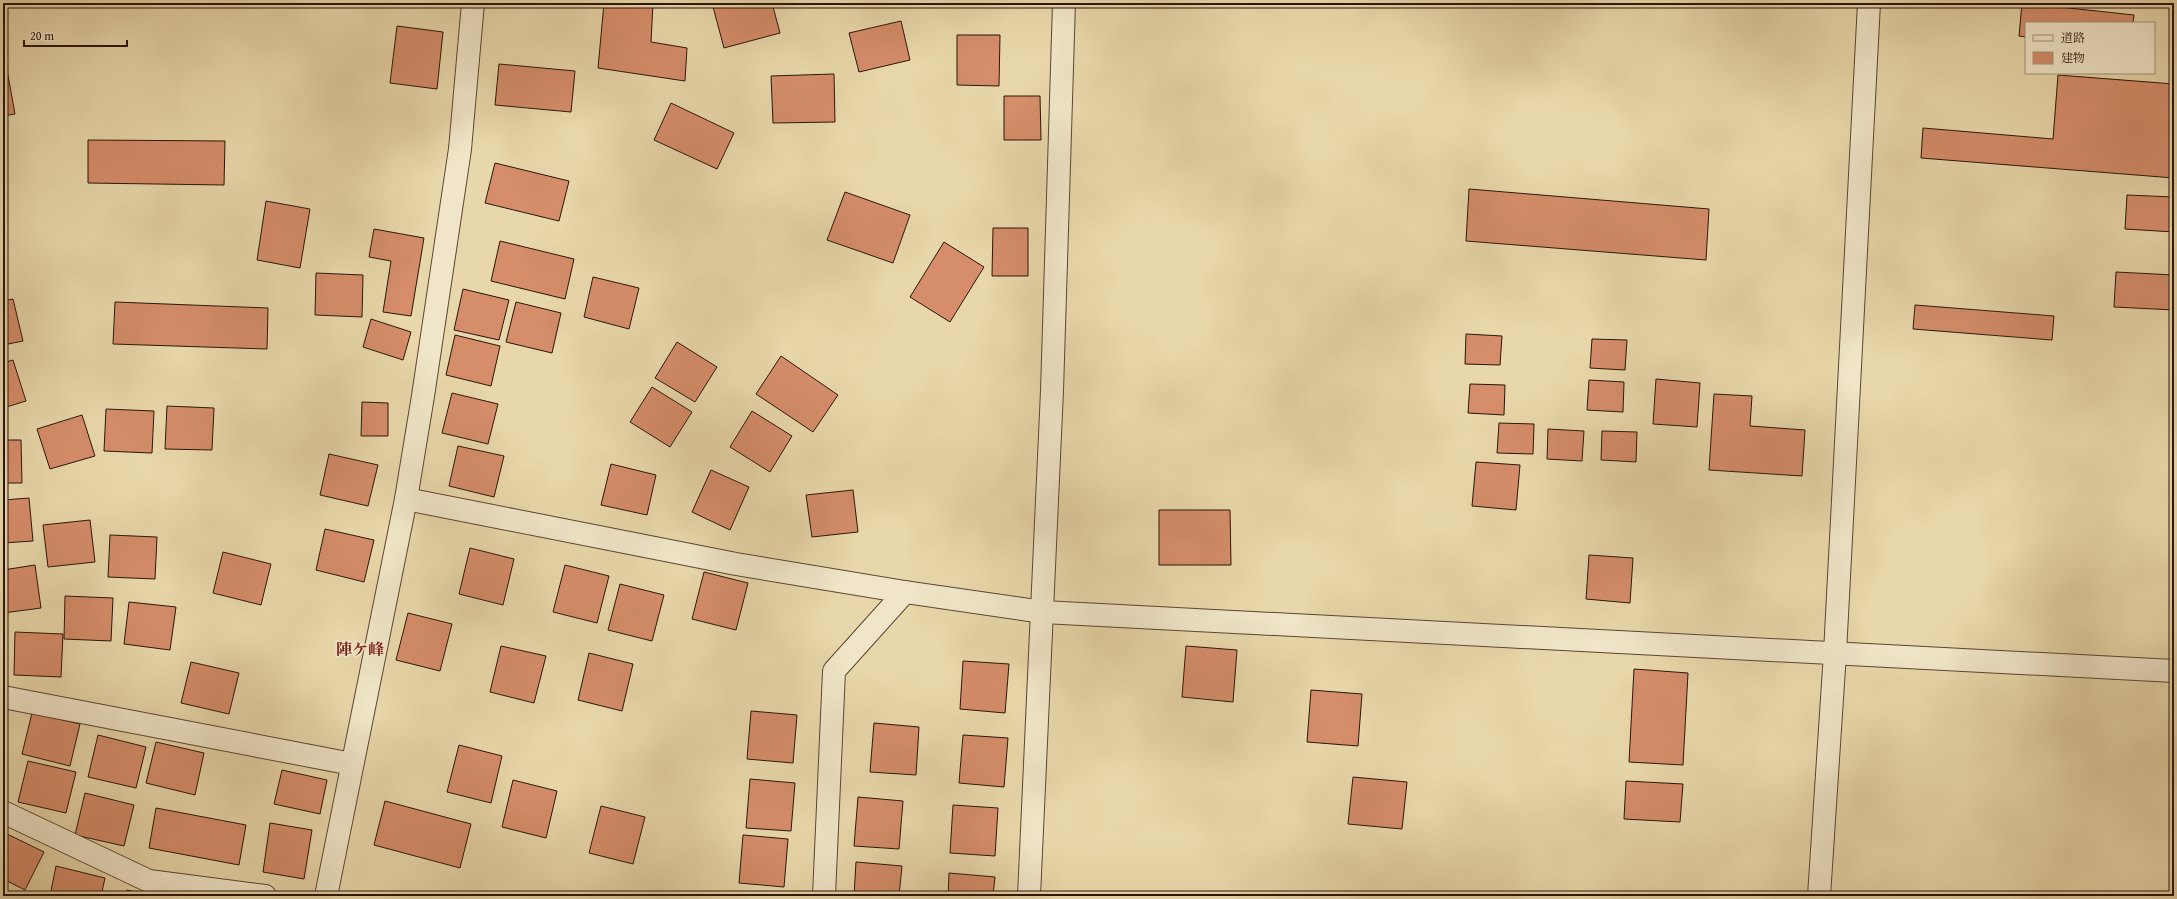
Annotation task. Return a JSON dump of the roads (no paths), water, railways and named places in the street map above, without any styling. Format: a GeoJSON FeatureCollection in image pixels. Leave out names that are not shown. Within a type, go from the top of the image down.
{"type":"FeatureCollection","features":[{"type":"Feature","properties":{"kind":"street"},"geometry":{"type":"LineString","coordinates":[[326,896],[406,499],[460,149],[473,3]]}},
{"type":"Feature","properties":{"kind":"street"},"geometry":{"type":"LineString","coordinates":[[1029,896],[1053,383],[1064,3]]}},
{"type":"Feature","properties":{"kind":"street"},"geometry":{"type":"LineString","coordinates":[[1819,896],[1835,653],[1869,3]]}},
{"type":"Feature","properties":{"kind":"street"},"geometry":{"type":"LineString","coordinates":[[406,499],[736,564],[905,592],[1042,612],[2174,671]]}},
{"type":"Feature","properties":{"kind":"street"},"geometry":{"type":"LineString","coordinates":[[824,896],[834,671],[905,592]]}},
{"type":"Feature","properties":{"kind":"street"},"geometry":{"type":"LineString","coordinates":[[3,697],[352,764]]}},
{"type":"Feature","properties":{"kind":"street"},"geometry":{"type":"LineString","coordinates":[[3,812],[149,881],[265,896]]}},
{"type":"Feature","properties":{"kind":"district","name":"陣ケ峰"},"geometry":{"type":"Point","coordinates":[360,649]}}]}
